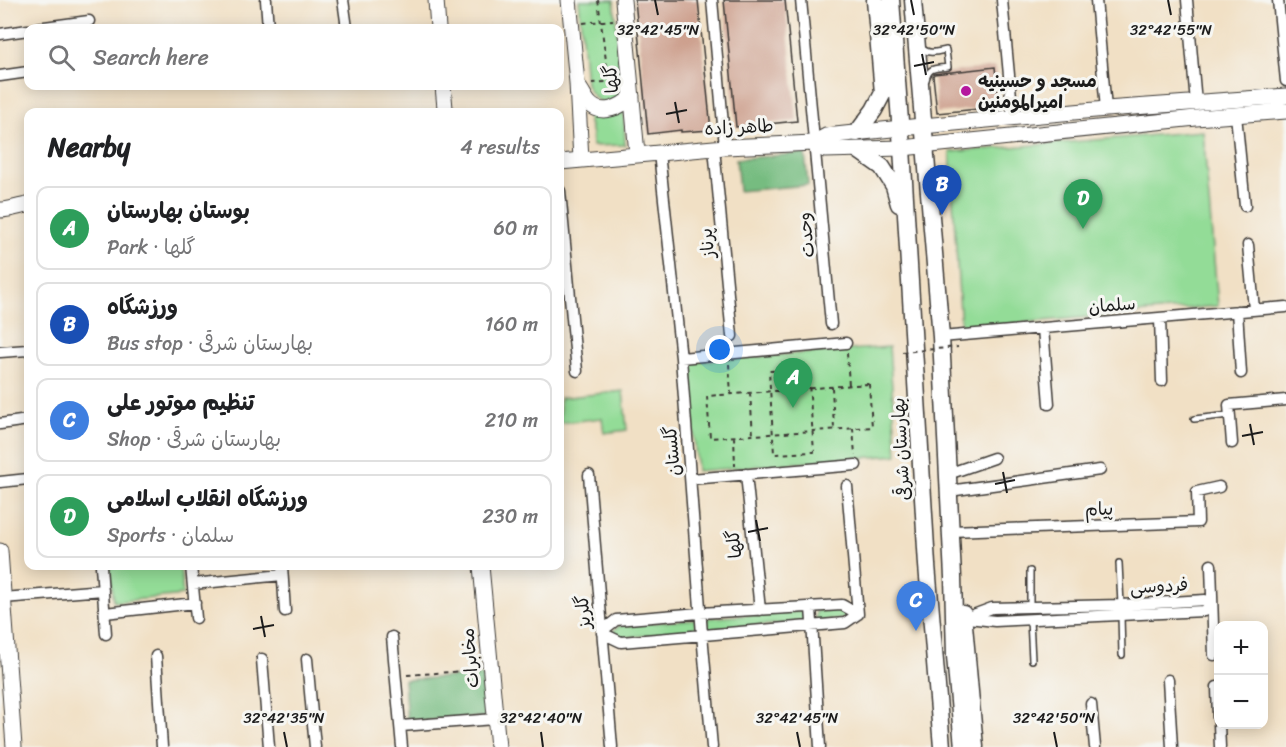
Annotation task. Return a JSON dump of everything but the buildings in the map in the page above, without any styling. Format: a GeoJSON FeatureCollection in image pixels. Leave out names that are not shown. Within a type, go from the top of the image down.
{"type":"FeatureCollection","features":[{"type":"Feature","properties":{"kind":"main road"},"geometry":{"type":"LineString","coordinates":[[874,0],[883,93],[857,141],[882,167],[894,186],[907,231]]}},
{"type":"Feature","properties":{"kind":"main road"},"geometry":{"type":"LineString","coordinates":[[891,0],[901,128]]}},
{"type":"Feature","properties":{"kind":"main road"},"geometry":{"type":"LineString","coordinates":[[913,0],[916,39],[934,123],[924,146],[941,337],[955,656],[963,747]]}},
{"type":"Feature","properties":{"kind":"main road","name":"بهارستان شرقی"},"geometry":{"type":"LineString","coordinates":[[901,128],[927,565],[942,747]]}},
{"type":"Feature","properties":{"kind":"main road"},"geometry":{"type":"LineString","coordinates":[[953,577],[964,618],[975,747]]}},
{"type":"Feature","properties":{"kind":"street"},"geometry":{"type":"LineString","coordinates":[[266,0],[267,24]]}},
{"type":"Feature","properties":{"kind":"street"},"geometry":{"type":"LineString","coordinates":[[344,0],[346,24]]}},
{"type":"Feature","properties":{"kind":"street"},"geometry":{"type":"LineString","coordinates":[[436,0],[438,24]]}},
{"type":"Feature","properties":{"kind":"street","name":"گلها"},"geometry":{"type":"LineString","coordinates":[[569,0],[582,84],[581,160]]}},
{"type":"Feature","properties":{"kind":"street","name":"گلها"},"geometry":{"type":"LineString","coordinates":[[623,0],[638,154]]}},
{"type":"Feature","properties":{"kind":"street","name":"پرناز"},"geometry":{"type":"LineString","coordinates":[[712,0],[719,148],[732,336]]}},
{"type":"Feature","properties":{"kind":"street","name":"وحدت"},"geometry":{"type":"LineString","coordinates":[[801,0],[831,324]]}},
{"type":"Feature","properties":{"kind":"street"},"geometry":{"type":"LineString","coordinates":[[1002,0],[1013,118]]}},
{"type":"Feature","properties":{"kind":"street"},"geometry":{"type":"LineString","coordinates":[[1096,0],[1106,110]]}},
{"type":"Feature","properties":{"kind":"street"},"geometry":{"type":"LineString","coordinates":[[1187,0],[1196,103]]}},
{"type":"Feature","properties":{"kind":"street"},"geometry":{"type":"LineString","coordinates":[[1278,0],[1286,81]]}},
{"type":"Feature","properties":{"kind":"street"},"geometry":{"type":"LineString","coordinates":[[67,24],[89,21]]}},
{"type":"Feature","properties":{"kind":"street"},"geometry":{"type":"LineString","coordinates":[[0,34],[24,31]]}},
{"type":"Feature","properties":{"kind":"street"},"geometry":{"type":"LineString","coordinates":[[0,76],[24,73]]}},
{"type":"Feature","properties":{"kind":"street"},"geometry":{"type":"LineString","coordinates":[[582,84],[590,105],[599,109],[614,109],[624,104],[632,96]]}},
{"type":"Feature","properties":{"kind":"street"},"geometry":{"type":"LineString","coordinates":[[443,90],[445,108]]}},
{"type":"Feature","properties":{"kind":"street","name":"طاهر زاده"},"geometry":{"type":"LineString","coordinates":[[857,141],[901,128],[934,123],[1286,96]]}},
{"type":"Feature","properties":{"kind":"street","name":"طاهر زاده"},"geometry":{"type":"LineString","coordinates":[[564,162],[638,154],[813,143],[826,136],[902,148],[1286,111]]}},
{"type":"Feature","properties":{"kind":"street"},"geometry":{"type":"LineString","coordinates":[[1236,115],[1245,206]]}},
{"type":"Feature","properties":{"kind":"street","name":"گلستان"},"geometry":{"type":"LineString","coordinates":[[659,153],[681,358],[712,747]]}},
{"type":"Feature","properties":{"kind":"street"},"geometry":{"type":"LineString","coordinates":[[0,202],[24,205]]}},
{"type":"Feature","properties":{"kind":"street"},"geometry":{"type":"LineString","coordinates":[[0,210],[24,205]]}},
{"type":"Feature","properties":{"kind":"street"},"geometry":{"type":"LineString","coordinates":[[1248,245],[1254,309]]}},
{"type":"Feature","properties":{"kind":"street"},"geometry":{"type":"LineString","coordinates":[[564,280],[577,371]]}},
{"type":"Feature","properties":{"kind":"street","name":"سلمان"},"geometry":{"type":"LineString","coordinates":[[941,337],[1286,307]]}},
{"type":"Feature","properties":{"kind":"street"},"geometry":{"type":"LineString","coordinates":[[1237,311],[1242,373]]}},
{"type":"Feature","properties":{"kind":"street"},"geometry":{"type":"LineString","coordinates":[[1160,318],[1162,381]]}},
{"type":"Feature","properties":{"kind":"street"},"geometry":{"type":"LineString","coordinates":[[1043,328],[1049,404]]}},
{"type":"Feature","properties":{"kind":"street"},"geometry":{"type":"LineString","coordinates":[[681,358],[847,346]]}},
{"type":"Feature","properties":{"kind":"street"},"geometry":{"type":"LineString","coordinates":[[0,352],[24,350]]}},
{"type":"Feature","properties":{"kind":"street"},"geometry":{"type":"LineString","coordinates":[[1232,444],[1229,405],[1286,400]]}},
{"type":"Feature","properties":{"kind":"street"},"geometry":{"type":"LineString","coordinates":[[0,424],[24,421]]}},
{"type":"Feature","properties":{"kind":"street"},"geometry":{"type":"LineString","coordinates":[[948,483],[994,458]]}},
{"type":"Feature","properties":{"kind":"street"},"geometry":{"type":"LineString","coordinates":[[691,479],[856,462]]}},
{"type":"Feature","properties":{"kind":"street"},"geometry":{"type":"LineString","coordinates":[[948,483],[1100,470]]}},
{"type":"Feature","properties":{"kind":"street","name":"گلها"},"geometry":{"type":"LineString","coordinates":[[746,474],[760,610]]}},
{"type":"Feature","properties":{"kind":"street","name":"گلریز"},"geometry":{"type":"LineString","coordinates":[[589,475],[612,747]]}},
{"type":"Feature","properties":{"kind":"street"},"geometry":{"type":"LineString","coordinates":[[0,482],[24,479]]}},
{"type":"Feature","properties":{"kind":"street"},"geometry":{"type":"LineString","coordinates":[[847,486],[858,614]]}},
{"type":"Feature","properties":{"kind":"street","name":"پیام"},"geometry":{"type":"LineString","coordinates":[[951,531],[1198,522],[1197,492],[1219,487]]}},
{"type":"Feature","properties":{"kind":"street"},"geometry":{"type":"LineString","coordinates":[[0,551],[6,727],[14,747]]}},
{"type":"Feature","properties":{"kind":"street"},"geometry":{"type":"LineString","coordinates":[[1211,565],[1214,655]]}},
{"type":"Feature","properties":{"kind":"street"},"geometry":{"type":"LineString","coordinates":[[101,570],[106,634]]}},
{"type":"Feature","properties":{"kind":"street"},"geometry":{"type":"LineString","coordinates":[[191,570],[196,618]]}},
{"type":"Feature","properties":{"kind":"street"},"geometry":{"type":"LineString","coordinates":[[193,584],[282,570],[285,611]]}},
{"type":"Feature","properties":{"kind":"street","name":"مخابرات"},"geometry":{"type":"LineString","coordinates":[[481,570],[498,747]]}},
{"type":"Feature","properties":{"kind":"street"},"geometry":{"type":"LineString","coordinates":[[3,598],[103,590]]}},
{"type":"Feature","properties":{"kind":"street"},"geometry":{"type":"LineString","coordinates":[[105,613],[195,603]]}},
{"type":"Feature","properties":{"kind":"street","name":"فردوسی"},"geometry":{"type":"LineString","coordinates":[[964,618],[992,608],[1204,611],[1212,604]]}},
{"type":"Feature","properties":{"kind":"street"},"geometry":{"type":"LineString","coordinates":[[842,605],[858,614],[845,623],[621,642],[602,632],[616,620],[700,613],[842,605]]}},
{"type":"Feature","properties":{"kind":"street"},"geometry":{"type":"LineString","coordinates":[[811,607],[820,747]]}},
{"type":"Feature","properties":{"kind":"street"},"geometry":{"type":"LineString","coordinates":[[1030,607],[1030,620]]}},
{"type":"Feature","properties":{"kind":"street","name":"فردوسی"},"geometry":{"type":"LineString","coordinates":[[964,618],[995,621],[1030,620],[1121,610]]}},
{"type":"Feature","properties":{"kind":"street"},"geometry":{"type":"LineString","coordinates":[[392,637],[402,747]]}},
{"type":"Feature","properties":{"kind":"street"},"geometry":{"type":"LineString","coordinates":[[156,656],[162,747]]}},
{"type":"Feature","properties":{"kind":"street"},"geometry":{"type":"LineString","coordinates":[[262,659],[269,747]]}},
{"type":"Feature","properties":{"kind":"street"},"geometry":{"type":"LineString","coordinates":[[307,659],[315,747]]}},
{"type":"Feature","properties":{"kind":"street"},"geometry":{"type":"LineString","coordinates":[[1168,680],[1172,747]]}},
{"type":"Feature","properties":{"kind":"street"},"geometry":{"type":"LineString","coordinates":[[1092,704],[1095,747]]}},
{"type":"Feature","properties":{"kind":"street"},"geometry":{"type":"LineString","coordinates":[[401,726],[495,719]]}},
{"type":"Feature","properties":{"kind":"street"},"geometry":{"type":"LineString","coordinates":[[1219,729],[1220,747]]}},
{"type":"Feature","properties":{"kind":"lane"},"geometry":{"type":"LineString","coordinates":[[916,39],[924,52],[946,50],[948,67],[928,72],[926,79],[928,107]]}},
{"type":"Feature","properties":{"kind":"lane"},"geometry":{"type":"LineString","coordinates":[[1194,418],[1230,415]]}},
{"type":"Feature","properties":{"kind":"lane"},"geometry":{"type":"LineString","coordinates":[[1119,563],[1122,655]]}},
{"type":"Feature","properties":{"kind":"lane"},"geometry":{"type":"LineString","coordinates":[[1030,570],[1030,607]]}},
{"type":"Feature","properties":{"kind":"lane"},"geometry":{"type":"LineString","coordinates":[[1030,620],[1032,660]]}},
{"type":"Feature","properties":{"kind":"path"},"geometry":{"type":"LineString","coordinates":[[598,0],[611,82]]}},
{"type":"Feature","properties":{"kind":"path"},"geometry":{"type":"LineString","coordinates":[[581,24],[616,20]]}},
{"type":"Feature","properties":{"kind":"path"},"geometry":{"type":"LineString","coordinates":[[582,84],[621,81]]}},
{"type":"Feature","properties":{"kind":"path"},"geometry":{"type":"LineString","coordinates":[[847,346],[849,386]]}},
{"type":"Feature","properties":{"kind":"path"},"geometry":{"type":"LineString","coordinates":[[902,352],[958,347]]}},
{"type":"Feature","properties":{"kind":"path"},"geometry":{"type":"LineString","coordinates":[[728,354],[731,394]]}},
{"type":"Feature","properties":{"kind":"path"},"geometry":{"type":"LineString","coordinates":[[808,369],[814,452],[774,454],[770,391],[769,371],[808,369]]}},
{"type":"Feature","properties":{"kind":"path"},"geometry":{"type":"LineString","coordinates":[[869,384],[872,427],[710,438],[707,396],[849,386],[869,384]]}},
{"type":"Feature","properties":{"kind":"path"},"geometry":{"type":"LineString","coordinates":[[832,387],[834,429]]}},
{"type":"Feature","properties":{"kind":"path"},"geometry":{"type":"LineString","coordinates":[[750,393],[753,435]]}},
{"type":"Feature","properties":{"kind":"path"},"geometry":{"type":"LineString","coordinates":[[853,428],[856,462]]}},
{"type":"Feature","properties":{"kind":"path"},"geometry":{"type":"LineString","coordinates":[[734,436],[735,468]]}},
{"type":"Feature","properties":{"kind":"path"},"geometry":{"type":"LineString","coordinates":[[396,676],[490,669]]}},
{"type":"Feature","properties":{"kind":"green space"},"geometry":{"type":"Polygon","coordinates":[[[579,0],[614,0],[623,98],[610,102],[600,101],[592,95],[586,84],[579,0]]]}},
{"type":"Feature","properties":{"kind":"green space"},"geometry":{"type":"Polygon","coordinates":[[[586,110],[610,116],[624,112],[625,145],[592,146],[592,135],[586,110]]]}},
{"type":"Feature","properties":{"kind":"green space"},"geometry":{"type":"Polygon","coordinates":[[[1203,131],[1218,306],[961,328],[950,152],[1203,131]]]}},
{"type":"Feature","properties":{"kind":"green space"},"geometry":{"type":"Polygon","coordinates":[[[805,153],[808,185],[739,191],[736,159],[805,153]]]}},
{"type":"Feature","properties":{"kind":"green space"},"geometry":{"type":"Polygon","coordinates":[[[889,347],[897,455],[697,471],[688,362],[889,347]]]}},
{"type":"Feature","properties":{"kind":"green space"},"geometry":{"type":"Polygon","coordinates":[[[623,391],[627,430],[604,433],[602,418],[564,423],[564,398],[623,391]]]}},
{"type":"Feature","properties":{"kind":"green space"},"geometry":{"type":"Polygon","coordinates":[[[110,570],[180,570],[183,595],[114,602],[110,570]]]}},
{"type":"Feature","properties":{"kind":"green space"},"geometry":{"type":"Polygon","coordinates":[[[842,609],[849,613],[843,619],[816,622],[816,611],[842,609]]]}},
{"type":"Feature","properties":{"kind":"green space"},"geometry":{"type":"Polygon","coordinates":[[[806,611],[807,622],[708,629],[707,618],[806,611]]]}},
{"type":"Feature","properties":{"kind":"green space"},"geometry":{"type":"Polygon","coordinates":[[[695,619],[696,630],[621,638],[612,632],[619,626],[695,619]]]}},
{"type":"Feature","properties":{"kind":"green space"},"geometry":{"type":"Polygon","coordinates":[[[483,675],[485,717],[407,722],[404,680],[483,675]]]}},
{"type":"Feature","properties":{"kind":"place","name":"مسجد و حسینیه امیرالمومنین"},"geometry":{"type":"Point","coordinates":[966,91]}},
{"type":"Feature","properties":{"kind":"place","name":"ورزشگاه"},"geometry":{"type":"Point","coordinates":[942,215]}},
{"type":"Feature","properties":{"kind":"place","name":"ورزشگاه انقلاب اسلامی"},"geometry":{"type":"Point","coordinates":[1083,229]}},
{"type":"Feature","properties":{"kind":"place","name":"بوستان بهارستان"},"geometry":{"type":"Point","coordinates":[793,408]}},
{"type":"Feature","properties":{"kind":"place","name":"تنظیم موتور علی"},"geometry":{"type":"Point","coordinates":[916,631]}}]}
